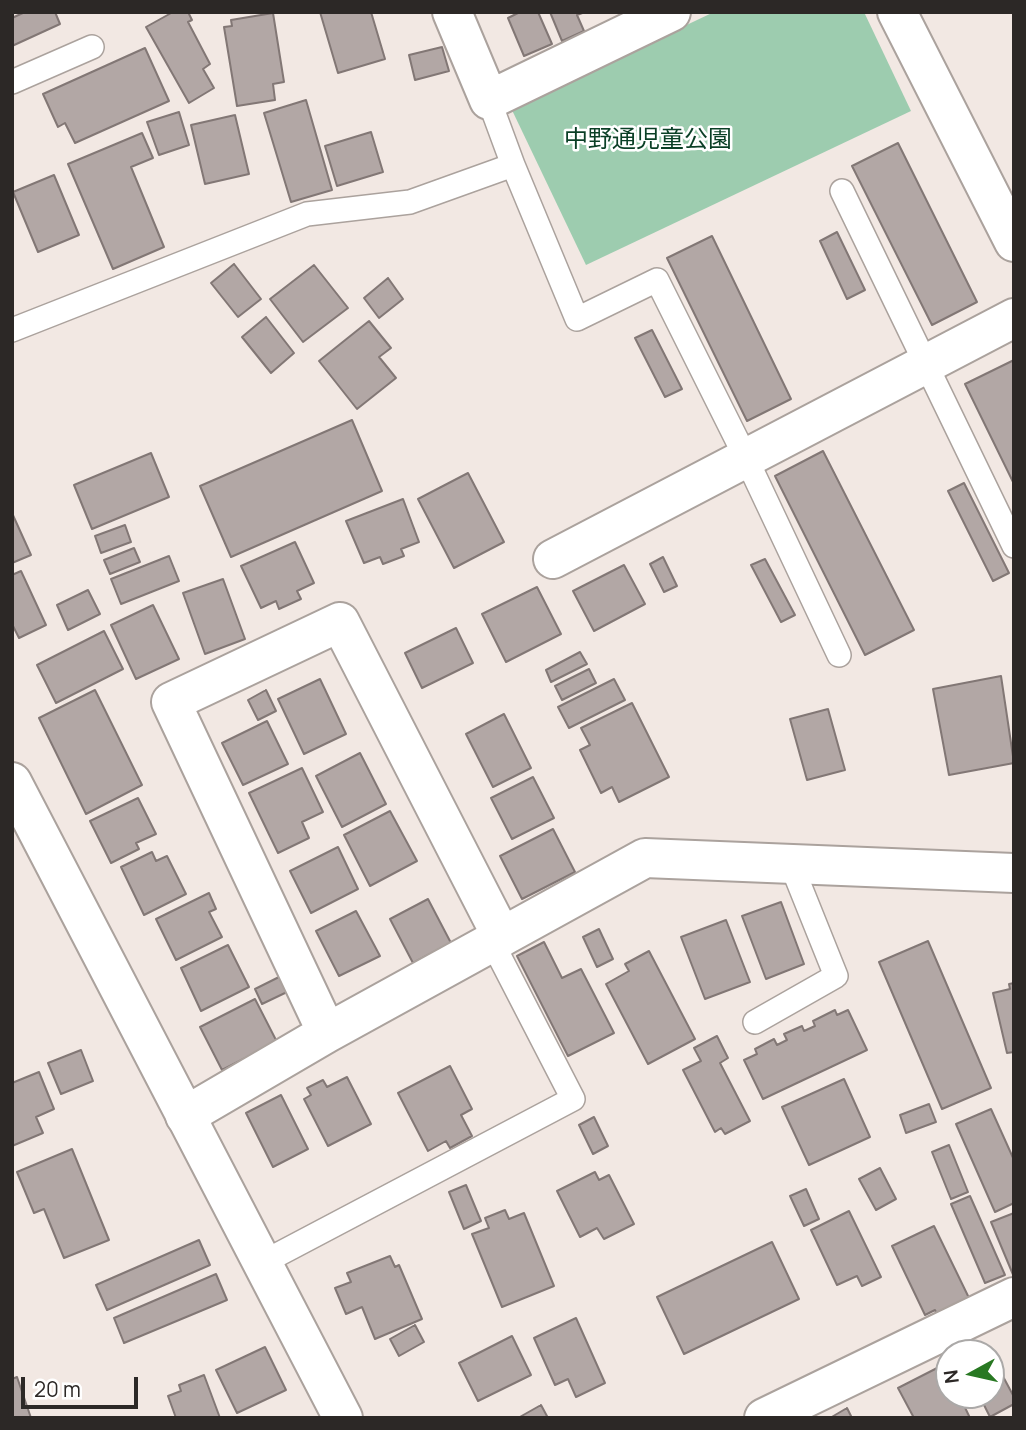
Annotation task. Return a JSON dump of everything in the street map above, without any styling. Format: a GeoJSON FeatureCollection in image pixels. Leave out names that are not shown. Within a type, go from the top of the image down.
{"type":"FeatureCollection","features":[{"type":"Feature","properties":{"kind":"street"},"geometry":{"type":"LineString","coordinates":[[452,12],[489,100],[671,12]]}},
{"type":"Feature","properties":{"kind":"street"},"geometry":{"type":"LineString","coordinates":[[897,12],[1014,242]]}},
{"type":"Feature","properties":{"kind":"street"},"geometry":{"type":"LineString","coordinates":[[553,559],[1014,318]]}},
{"type":"Feature","properties":{"kind":"street"},"geometry":{"type":"LineString","coordinates":[[327,1033],[171,702],[340,622],[497,939]]}},
{"type":"Feature","properties":{"kind":"street"},"geometry":{"type":"LineString","coordinates":[[12,782],[343,1418]]}},
{"type":"Feature","properties":{"kind":"street"},"geometry":{"type":"LineString","coordinates":[[185,1116],[327,1033],[645,858],[1014,873]]}},
{"type":"Feature","properties":{"kind":"street"},"geometry":{"type":"LineString","coordinates":[[764,1418],[1014,1297]]}},
{"type":"Feature","properties":{"kind":"lane"},"geometry":{"type":"LineString","coordinates":[[12,82],[92,47]]}},
{"type":"Feature","properties":{"kind":"lane"},"geometry":{"type":"LineString","coordinates":[[489,100],[577,319],[657,280],[747,458],[839,655]]}},
{"type":"Feature","properties":{"kind":"lane"},"geometry":{"type":"LineString","coordinates":[[12,330],[307,214],[410,202],[513,165]]}},
{"type":"Feature","properties":{"kind":"lane"},"geometry":{"type":"LineString","coordinates":[[842,191],[1014,546]]}},
{"type":"Feature","properties":{"kind":"lane"},"geometry":{"type":"LineString","coordinates":[[755,1022],[836,976],[791,864]]}},
{"type":"Feature","properties":{"kind":"lane"},"geometry":{"type":"LineString","coordinates":[[262,1263],[573,1099],[497,939]]}},
{"type":"Feature","properties":{"kind":"green space","name":"中野通児童公園"},"geometry":{"type":"Polygon","coordinates":[[[714,12],[864,12],[911,111],[586,265],[511,108],[714,12]]]}},
{"type":"Feature","properties":{"kind":"building"},"geometry":{"type":"Polygon","coordinates":[[[25,12],[55,12],[60,24],[12,46],[12,18],[25,12]]]}},
{"type":"Feature","properties":{"kind":"building"},"geometry":{"type":"Polygon","coordinates":[[[173,12],[188,12],[192,20],[188,22],[210,64],[203,69],[214,88],[189,103],[146,27],[173,12]]]}},
{"type":"Feature","properties":{"kind":"building"},"geometry":{"type":"Polygon","coordinates":[[[320,12],[371,12],[385,59],[338,73],[320,12]]]}},
{"type":"Feature","properties":{"kind":"building"},"geometry":{"type":"Polygon","coordinates":[[[520,12],[538,12],[552,44],[524,56],[508,18],[520,12]]]}},
{"type":"Feature","properties":{"kind":"building"},"geometry":{"type":"Polygon","coordinates":[[[550,12],[585,12],[577,15],[584,31],[562,41],[550,12]]]}},
{"type":"Feature","properties":{"kind":"building"},"geometry":{"type":"Polygon","coordinates":[[[273,13],[284,82],[273,84],[275,100],[237,106],[224,27],[232,26],[231,20],[273,13]]]}},
{"type":"Feature","properties":{"kind":"building"},"geometry":{"type":"Polygon","coordinates":[[[442,47],[449,71],[415,80],[409,55],[442,47]]]}},
{"type":"Feature","properties":{"kind":"building"},"geometry":{"type":"Polygon","coordinates":[[[145,48],[169,101],[75,143],[65,123],[58,127],[43,94],[145,48]]]}},
{"type":"Feature","properties":{"kind":"building"},"geometry":{"type":"Polygon","coordinates":[[[306,100],[332,190],[291,202],[264,113],[306,100]]]}},
{"type":"Feature","properties":{"kind":"building"},"geometry":{"type":"Polygon","coordinates":[[[179,112],[189,145],[159,155],[147,122],[179,112]]]}},
{"type":"Feature","properties":{"kind":"building"},"geometry":{"type":"Polygon","coordinates":[[[235,115],[249,174],[205,184],[191,125],[235,115]]]}},
{"type":"Feature","properties":{"kind":"building"},"geometry":{"type":"Polygon","coordinates":[[[371,132],[383,172],[337,186],[325,146],[371,132]]]}},
{"type":"Feature","properties":{"kind":"building"},"geometry":{"type":"Polygon","coordinates":[[[142,133],[153,158],[131,167],[164,247],[113,269],[68,164],[142,133]]]}},
{"type":"Feature","properties":{"kind":"building"},"geometry":{"type":"Polygon","coordinates":[[[898,143],[977,302],[932,325],[852,166],[898,143]]]}},
{"type":"Feature","properties":{"kind":"building"},"geometry":{"type":"Polygon","coordinates":[[[54,175],[79,235],[38,252],[13,192],[54,175]]]}},
{"type":"Feature","properties":{"kind":"building"},"geometry":{"type":"Polygon","coordinates":[[[837,232],[865,290],[847,299],[820,241],[837,232]]]}},
{"type":"Feature","properties":{"kind":"building"},"geometry":{"type":"Polygon","coordinates":[[[712,236],[791,399],[747,421],[667,258],[712,236]]]}},
{"type":"Feature","properties":{"kind":"building"},"geometry":{"type":"Polygon","coordinates":[[[234,264],[261,299],[238,317],[211,283],[234,264]]]}},
{"type":"Feature","properties":{"kind":"building"},"geometry":{"type":"Polygon","coordinates":[[[314,265],[348,308],[303,342],[270,299],[314,265]]]}},
{"type":"Feature","properties":{"kind":"building"},"geometry":{"type":"Polygon","coordinates":[[[388,278],[403,299],[379,318],[364,298],[388,278]]]}},
{"type":"Feature","properties":{"kind":"building"},"geometry":{"type":"Polygon","coordinates":[[[266,317],[294,353],[271,373],[242,337],[266,317]]]}},
{"type":"Feature","properties":{"kind":"building"},"geometry":{"type":"Polygon","coordinates":[[[369,321],[391,348],[379,357],[396,378],[357,409],[319,361],[369,321]]]}},
{"type":"Feature","properties":{"kind":"building"},"geometry":{"type":"Polygon","coordinates":[[[652,330],[682,389],[665,397],[635,338],[652,330]]]}},
{"type":"Feature","properties":{"kind":"building"},"geometry":{"type":"Polygon","coordinates":[[[1014,360],[1014,484],[965,384],[1014,360]]]}},
{"type":"Feature","properties":{"kind":"building"},"geometry":{"type":"Polygon","coordinates":[[[352,420],[382,491],[231,557],[200,486],[352,420]]]}},
{"type":"Feature","properties":{"kind":"building"},"geometry":{"type":"Polygon","coordinates":[[[823,451],[914,630],[865,655],[775,476],[823,451]]]}},
{"type":"Feature","properties":{"kind":"building"},"geometry":{"type":"Polygon","coordinates":[[[151,453],[169,497],[92,529],[74,485],[151,453]]]}},
{"type":"Feature","properties":{"kind":"building"},"geometry":{"type":"Polygon","coordinates":[[[468,473],[504,542],[454,568],[418,499],[468,473]]]}},
{"type":"Feature","properties":{"kind":"building"},"geometry":{"type":"Polygon","coordinates":[[[964,483],[1009,573],[993,581],[948,491],[964,483]]]}},
{"type":"Feature","properties":{"kind":"building"},"geometry":{"type":"Polygon","coordinates":[[[403,499],[419,542],[401,549],[404,556],[383,564],[380,557],[364,563],[346,521],[403,499]]]}},
{"type":"Feature","properties":{"kind":"building"},"geometry":{"type":"Polygon","coordinates":[[[12,513],[31,555],[12,563],[12,513]]]}},
{"type":"Feature","properties":{"kind":"building"},"geometry":{"type":"Polygon","coordinates":[[[125,525],[131,542],[101,553],[95,536],[125,525]]]}},
{"type":"Feature","properties":{"kind":"building"},"geometry":{"type":"Polygon","coordinates":[[[295,542],[314,583],[297,591],[301,599],[279,609],[276,601],[261,608],[241,566],[295,542]]]}},
{"type":"Feature","properties":{"kind":"building"},"geometry":{"type":"Polygon","coordinates":[[[134,548],[140,562],[110,574],[104,560],[134,548]]]}},
{"type":"Feature","properties":{"kind":"building"},"geometry":{"type":"Polygon","coordinates":[[[169,556],[179,581],[121,604],[111,579],[169,556]]]}},
{"type":"Feature","properties":{"kind":"building"},"geometry":{"type":"Polygon","coordinates":[[[663,557],[677,586],[664,592],[650,564],[663,557]]]}},
{"type":"Feature","properties":{"kind":"building"},"geometry":{"type":"Polygon","coordinates":[[[765,559],[795,615],[781,622],[751,565],[765,559]]]}},
{"type":"Feature","properties":{"kind":"building"},"geometry":{"type":"Polygon","coordinates":[[[624,565],[645,604],[594,631],[573,591],[624,565]]]}},
{"type":"Feature","properties":{"kind":"building"},"geometry":{"type":"Polygon","coordinates":[[[21,571],[46,625],[19,638],[12,624],[12,575],[21,571]]]}},
{"type":"Feature","properties":{"kind":"building"},"geometry":{"type":"Polygon","coordinates":[[[223,579],[245,639],[205,654],[183,593],[223,579]]]}},
{"type":"Feature","properties":{"kind":"building"},"geometry":{"type":"Polygon","coordinates":[[[537,587],[561,634],[506,662],[482,614],[537,587]]]}},
{"type":"Feature","properties":{"kind":"building"},"geometry":{"type":"Polygon","coordinates":[[[88,590],[100,614],[68,630],[57,605],[88,590]]]}},
{"type":"Feature","properties":{"kind":"building"},"geometry":{"type":"Polygon","coordinates":[[[153,605],[179,659],[136,679],[111,625],[153,605]]]}},
{"type":"Feature","properties":{"kind":"building"},"geometry":{"type":"Polygon","coordinates":[[[456,628],[473,663],[422,688],[405,653],[456,628]]]}},
{"type":"Feature","properties":{"kind":"building"},"geometry":{"type":"Polygon","coordinates":[[[104,631],[123,669],[56,703],[37,665],[104,631]]]}},
{"type":"Feature","properties":{"kind":"building"},"geometry":{"type":"Polygon","coordinates":[[[580,652],[587,664],[551,682],[546,670],[580,652]]]}},
{"type":"Feature","properties":{"kind":"building"},"geometry":{"type":"Polygon","coordinates":[[[589,669],[596,683],[562,700],[555,686],[589,669]]]}},
{"type":"Feature","properties":{"kind":"building"},"geometry":{"type":"Polygon","coordinates":[[[1001,676],[1014,763],[949,775],[933,689],[1001,676]]]}},
{"type":"Feature","properties":{"kind":"building"},"geometry":{"type":"Polygon","coordinates":[[[320,679],[346,734],[304,754],[278,699],[320,679]]]}},
{"type":"Feature","properties":{"kind":"building"},"geometry":{"type":"Polygon","coordinates":[[[614,679],[625,700],[569,728],[558,707],[614,679]]]}},
{"type":"Feature","properties":{"kind":"building"},"geometry":{"type":"Polygon","coordinates":[[[95,690],[142,785],[86,814],[39,718],[95,690]]]}},
{"type":"Feature","properties":{"kind":"building"},"geometry":{"type":"Polygon","coordinates":[[[266,690],[276,711],[258,720],[248,700],[266,690]]]}},
{"type":"Feature","properties":{"kind":"building"},"geometry":{"type":"Polygon","coordinates":[[[632,703],[669,777],[619,802],[612,787],[601,793],[580,750],[590,745],[581,728],[632,703]]]}},
{"type":"Feature","properties":{"kind":"building"},"geometry":{"type":"Polygon","coordinates":[[[828,709],[845,770],[807,780],[790,719],[828,709]]]}},
{"type":"Feature","properties":{"kind":"building"},"geometry":{"type":"Polygon","coordinates":[[[504,714],[531,768],[493,787],[466,734],[504,714]]]}},
{"type":"Feature","properties":{"kind":"building"},"geometry":{"type":"Polygon","coordinates":[[[267,721],[288,764],[243,785],[222,743],[267,721]]]}},
{"type":"Feature","properties":{"kind":"building"},"geometry":{"type":"Polygon","coordinates":[[[360,753],[386,804],[342,827],[316,776],[360,753]]]}},
{"type":"Feature","properties":{"kind":"building"},"geometry":{"type":"Polygon","coordinates":[[[302,768],[323,812],[302,822],[309,838],[278,853],[249,793],[302,768]]]}},
{"type":"Feature","properties":{"kind":"building"},"geometry":{"type":"Polygon","coordinates":[[[533,777],[554,818],[512,839],[491,798],[533,777]]]}},
{"type":"Feature","properties":{"kind":"building"},"geometry":{"type":"Polygon","coordinates":[[[138,798],[156,834],[136,843],[139,849],[111,863],[90,821],[138,798]]]}},
{"type":"Feature","properties":{"kind":"building"},"geometry":{"type":"Polygon","coordinates":[[[390,811],[417,861],[370,886],[344,835],[390,811]]]}},
{"type":"Feature","properties":{"kind":"building"},"geometry":{"type":"Polygon","coordinates":[[[553,829],[575,872],[522,899],[500,856],[553,829]]]}},
{"type":"Feature","properties":{"kind":"building"},"geometry":{"type":"Polygon","coordinates":[[[338,847],[358,889],[311,913],[290,871],[338,847]]]}},
{"type":"Feature","properties":{"kind":"building"},"geometry":{"type":"Polygon","coordinates":[[[152,852],[156,861],[167,856],[186,894],[144,915],[121,867],[152,852]]]}},
{"type":"Feature","properties":{"kind":"building"},"geometry":{"type":"Polygon","coordinates":[[[209,893],[216,909],[209,912],[222,937],[176,960],[156,919],[209,893]]]}},
{"type":"Feature","properties":{"kind":"building"},"geometry":{"type":"Polygon","coordinates":[[[428,899],[451,943],[413,963],[390,919],[428,899]]]}},
{"type":"Feature","properties":{"kind":"building"},"geometry":{"type":"Polygon","coordinates":[[[781,902],[804,964],[766,979],[742,916],[781,902]]]}},
{"type":"Feature","properties":{"kind":"building"},"geometry":{"type":"Polygon","coordinates":[[[356,911],[380,956],[339,976],[316,931],[356,911]]]}},
{"type":"Feature","properties":{"kind":"building"},"geometry":{"type":"Polygon","coordinates":[[[726,920],[750,982],[705,999],[681,937],[726,920]]]}},
{"type":"Feature","properties":{"kind":"building"},"geometry":{"type":"Polygon","coordinates":[[[599,929],[613,959],[597,967],[583,937],[599,929]]]}},
{"type":"Feature","properties":{"kind":"building"},"geometry":{"type":"Polygon","coordinates":[[[928,941],[991,1088],[942,1109],[879,962],[928,941]]]}},
{"type":"Feature","properties":{"kind":"building"},"geometry":{"type":"Polygon","coordinates":[[[544,942],[562,978],[581,969],[614,1033],[568,1056],[517,956],[544,942]]]}},
{"type":"Feature","properties":{"kind":"building"},"geometry":{"type":"Polygon","coordinates":[[[228,945],[249,987],[201,1011],[181,968],[228,945]]]}},
{"type":"Feature","properties":{"kind":"building"},"geometry":{"type":"Polygon","coordinates":[[[649,951],[695,1039],[648,1064],[606,984],[629,971],[625,964],[649,951]]]}},
{"type":"Feature","properties":{"kind":"building"},"geometry":{"type":"Polygon","coordinates":[[[279,977],[287,992],[262,1004],[255,989],[279,977]]]}},
{"type":"Feature","properties":{"kind":"building"},"geometry":{"type":"Polygon","coordinates":[[[1014,983],[1014,1052],[1007,1053],[993,993],[1010,989],[1009,984],[1014,983]]]}},
{"type":"Feature","properties":{"kind":"building"},"geometry":{"type":"Polygon","coordinates":[[[255,999],[277,1042],[222,1070],[200,1027],[255,999]]]}},
{"type":"Feature","properties":{"kind":"building"},"geometry":{"type":"Polygon","coordinates":[[[835,1010],[837,1015],[848,1010],[867,1050],[763,1099],[744,1060],[757,1054],[755,1049],[774,1039],[777,1045],[787,1040],[784,1034],[802,1026],[804,1031],[815,1026],[813,1021],[835,1010]]]}},
{"type":"Feature","properties":{"kind":"building"},"geometry":{"type":"Polygon","coordinates":[[[717,1036],[728,1058],[720,1063],[750,1121],[725,1134],[721,1128],[715,1132],[683,1070],[701,1061],[694,1048],[717,1036]]]}},
{"type":"Feature","properties":{"kind":"building"},"geometry":{"type":"Polygon","coordinates":[[[81,1050],[93,1081],[61,1094],[48,1063],[81,1050]]]}},
{"type":"Feature","properties":{"kind":"building"},"geometry":{"type":"Polygon","coordinates":[[[450,1066],[472,1109],[461,1115],[472,1136],[450,1148],[446,1141],[428,1151],[398,1093],[450,1066]]]}},
{"type":"Feature","properties":{"kind":"building"},"geometry":{"type":"Polygon","coordinates":[[[39,1072],[54,1109],[36,1117],[43,1133],[12,1146],[12,1083],[39,1072]]]}},
{"type":"Feature","properties":{"kind":"building"},"geometry":{"type":"Polygon","coordinates":[[[347,1077],[371,1124],[328,1146],[304,1099],[311,1095],[307,1088],[323,1080],[327,1087],[347,1077]]]}},
{"type":"Feature","properties":{"kind":"building"},"geometry":{"type":"Polygon","coordinates":[[[844,1079],[870,1137],[809,1165],[782,1107],[844,1079]]]}},
{"type":"Feature","properties":{"kind":"building"},"geometry":{"type":"Polygon","coordinates":[[[281,1095],[308,1149],[273,1167],[246,1113],[281,1095]]]}},
{"type":"Feature","properties":{"kind":"building"},"geometry":{"type":"Polygon","coordinates":[[[929,1104],[936,1122],[906,1133],[900,1115],[929,1104]]]}},
{"type":"Feature","properties":{"kind":"building"},"geometry":{"type":"Polygon","coordinates":[[[991,1109],[1014,1160],[1014,1203],[995,1212],[956,1124],[991,1109]]]}},
{"type":"Feature","properties":{"kind":"building"},"geometry":{"type":"Polygon","coordinates":[[[594,1117],[608,1146],[593,1154],[579,1125],[594,1117]]]}},
{"type":"Feature","properties":{"kind":"building"},"geometry":{"type":"Polygon","coordinates":[[[949,1145],[968,1192],[951,1199],[932,1152],[949,1145]]]}},
{"type":"Feature","properties":{"kind":"building"},"geometry":{"type":"Polygon","coordinates":[[[72,1149],[109,1240],[64,1258],[44,1209],[34,1213],[17,1172],[72,1149]]]}},
{"type":"Feature","properties":{"kind":"building"},"geometry":{"type":"Polygon","coordinates":[[[880,1168],[896,1199],[876,1210],[859,1179],[880,1168]]]}},
{"type":"Feature","properties":{"kind":"building"},"geometry":{"type":"Polygon","coordinates":[[[595,1172],[599,1180],[609,1175],[634,1224],[604,1239],[597,1228],[580,1237],[557,1191],[595,1172]]]}},
{"type":"Feature","properties":{"kind":"building"},"geometry":{"type":"Polygon","coordinates":[[[466,1185],[481,1221],[464,1229],[449,1192],[466,1185]]]}},
{"type":"Feature","properties":{"kind":"building"},"geometry":{"type":"Polygon","coordinates":[[[806,1189],[819,1219],[804,1226],[790,1196],[806,1189]]]}},
{"type":"Feature","properties":{"kind":"building"},"geometry":{"type":"Polygon","coordinates":[[[970,1196],[1005,1275],[985,1283],[951,1204],[970,1196]]]}},
{"type":"Feature","properties":{"kind":"building"},"geometry":{"type":"Polygon","coordinates":[[[505,1210],[509,1219],[524,1213],[554,1286],[502,1307],[472,1234],[489,1228],[485,1218],[505,1210]]]}},
{"type":"Feature","properties":{"kind":"building"},"geometry":{"type":"Polygon","coordinates":[[[849,1211],[881,1277],[862,1286],[857,1276],[837,1285],[811,1230],[849,1211]]]}},
{"type":"Feature","properties":{"kind":"building"},"geometry":{"type":"Polygon","coordinates":[[[1014,1213],[1014,1277],[991,1222],[1014,1213]]]}},
{"type":"Feature","properties":{"kind":"building"},"geometry":{"type":"Polygon","coordinates":[[[934,1226],[970,1300],[938,1316],[935,1310],[925,1315],[892,1246],[934,1226]]]}},
{"type":"Feature","properties":{"kind":"building"},"geometry":{"type":"Polygon","coordinates":[[[199,1240],[210,1265],[107,1310],[96,1285],[199,1240]]]}},
{"type":"Feature","properties":{"kind":"building"},"geometry":{"type":"Polygon","coordinates":[[[772,1242],[799,1299],[684,1354],[657,1297],[772,1242]]]}},
{"type":"Feature","properties":{"kind":"building"},"geometry":{"type":"Polygon","coordinates":[[[390,1256],[395,1267],[399,1265],[422,1319],[375,1339],[362,1307],[346,1314],[335,1288],[351,1282],[347,1273],[390,1256]]]}},
{"type":"Feature","properties":{"kind":"building"},"geometry":{"type":"Polygon","coordinates":[[[216,1274],[227,1300],[124,1343],[114,1318],[216,1274]]]}},
{"type":"Feature","properties":{"kind":"building"},"geometry":{"type":"Polygon","coordinates":[[[576,1318],[605,1383],[576,1397],[568,1379],[555,1385],[534,1338],[576,1318]]]}},
{"type":"Feature","properties":{"kind":"building"},"geometry":{"type":"Polygon","coordinates":[[[415,1325],[424,1342],[399,1356],[390,1339],[415,1325]]]}},
{"type":"Feature","properties":{"kind":"building"},"geometry":{"type":"Polygon","coordinates":[[[512,1336],[531,1375],[478,1401],[459,1363],[512,1336]]]}},
{"type":"Feature","properties":{"kind":"building"},"geometry":{"type":"Polygon","coordinates":[[[265,1347],[286,1390],[237,1413],[216,1370],[265,1347]]]}},
{"type":"Feature","properties":{"kind":"building"},"geometry":{"type":"Polygon","coordinates":[[[935,1369],[935,1409],[966,1409],[970,1418],[914,1418],[898,1388],[935,1369]]]}},
{"type":"Feature","properties":{"kind":"building"},"geometry":{"type":"Polygon","coordinates":[[[204,1375],[220,1418],[176,1418],[168,1396],[181,1391],[179,1385],[204,1375]]]}},
{"type":"Feature","properties":{"kind":"building"},"geometry":{"type":"Polygon","coordinates":[[[17,1377],[31,1418],[12,1418],[12,1379],[17,1377]]]}},
{"type":"Feature","properties":{"kind":"building"},"geometry":{"type":"Polygon","coordinates":[[[1005,1380],[1014,1397],[1014,1404],[1005,1409],[1005,1380]]]}},
{"type":"Feature","properties":{"kind":"building"},"geometry":{"type":"Polygon","coordinates":[[[541,1405],[548,1418],[518,1418],[541,1405]]]}},
{"type":"Feature","properties":{"kind":"building"},"geometry":{"type":"Polygon","coordinates":[[[847,1408],[852,1418],[830,1418],[847,1408]]]}},
{"type":"Feature","properties":{"kind":"building"},"geometry":{"type":"Polygon","coordinates":[[[986,1409],[1005,1409],[990,1417],[986,1409]]]}}]}
